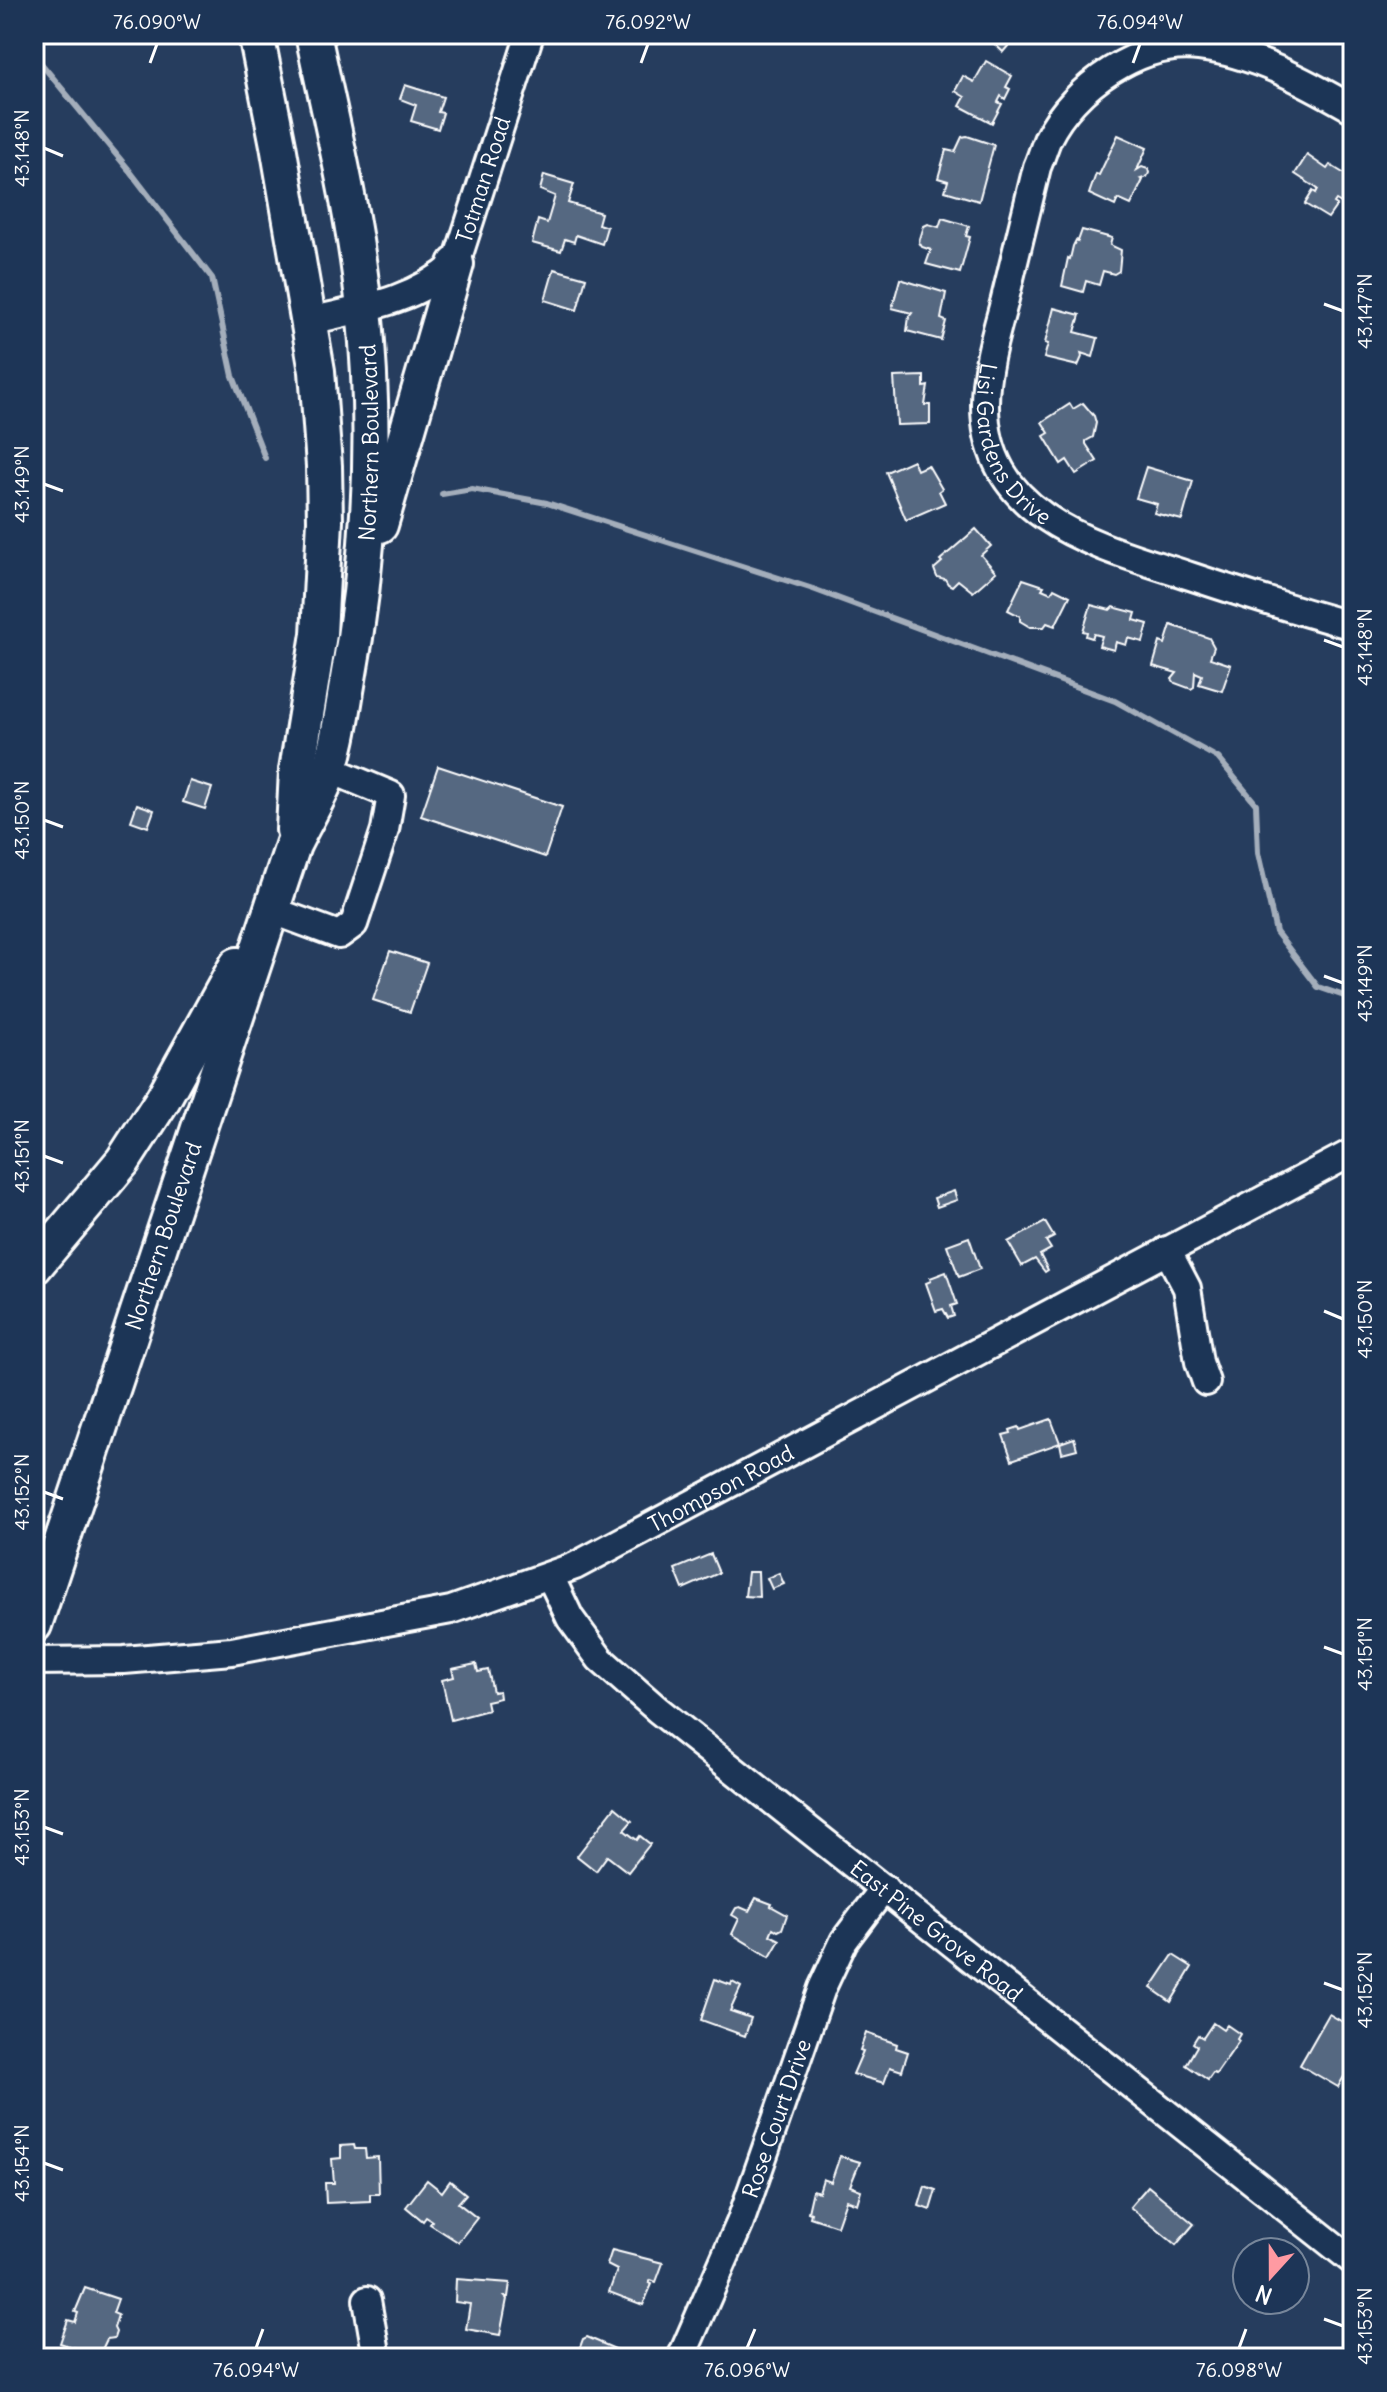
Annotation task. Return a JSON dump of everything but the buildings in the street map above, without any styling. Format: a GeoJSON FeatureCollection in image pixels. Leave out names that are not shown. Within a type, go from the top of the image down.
{"type":"FeatureCollection","features":[{"type":"Feature","properties":{"kind":"main road","name":"Northern Boulevard"},"geometry":{"type":"LineString","coordinates":[[256,34],[317,371],[325,521],[319,634],[297,770],[293,845]]}},
{"type":"Feature","properties":{"kind":"main road","name":"Northern Boulevard"},"geometry":{"type":"LineString","coordinates":[[34,1625],[293,845],[329,769],[342,713],[363,587],[371,421],[364,309],[350,218],[313,34]]}},
{"type":"Feature","properties":{"kind":"main road"},"geometry":{"type":"LineString","coordinates":[[363,587],[456,264]]}},
{"type":"Feature","properties":{"kind":"main road"},"geometry":{"type":"LineString","coordinates":[[34,1267],[123,1161],[163,1099],[237,965],[267,924]]}},
{"type":"Feature","properties":{"kind":"street","name":"Totman Road"},"geometry":{"type":"LineString","coordinates":[[309,321],[403,298],[440,278],[456,264],[530,34]]}},
{"type":"Feature","properties":{"kind":"street","name":"Lisi Gardens Drive"},"geometry":{"type":"LineString","coordinates":[[1353,109],[1316,88],[1200,40],[1155,52],[1115,69],[1069,106],[1048,137],[1037,167],[988,364],[985,405],[989,444],[997,465],[1022,498],[1051,523],[1093,544],[1289,609],[1353,626]]}},
{"type":"Feature","properties":{"kind":"street"},"geometry":{"type":"LineString","coordinates":[[267,924],[339,935],[354,924],[385,830],[391,795],[329,769]]}},
{"type":"Feature","properties":{"kind":"street","name":"Thompson Road"},"geometry":{"type":"LineString","coordinates":[[34,1661],[124,1660],[232,1651],[451,1610],[550,1576],[575,1566],[1353,1152]]}},
{"type":"Feature","properties":{"kind":"street"},"geometry":{"type":"LineString","coordinates":[[1167,1250],[1187,1288],[1199,1362],[1206,1382]]}},
{"type":"Feature","properties":{"kind":"street","name":"East Pine Grove Road"},"geometry":{"type":"LineString","coordinates":[[550,1576],[570,1618],[600,1659],[658,1710],[1353,2261]]}},
{"type":"Feature","properties":{"kind":"street","name":"Rose Court Drive"},"geometry":{"type":"LineString","coordinates":[[681,2358],[740,2223],[822,1988],[844,1941],[884,1888]]}},
{"type":"Feature","properties":{"kind":"street"},"geometry":{"type":"LineString","coordinates":[[367,2300],[377,2358]]}},
{"type":"Feature","properties":{"kind":"waterway"},"geometry":{"type":"LineString","coordinates":[[34,55],[129,170],[212,278],[233,376],[265,458]]}},
{"type":"Feature","properties":{"kind":"waterway"},"geometry":{"type":"LineString","coordinates":[[442,494],[472,489],[547,503],[813,589],[1115,701],[1218,758],[1256,804],[1258,853],[1276,932],[1318,987],[1353,999]]}}]}
